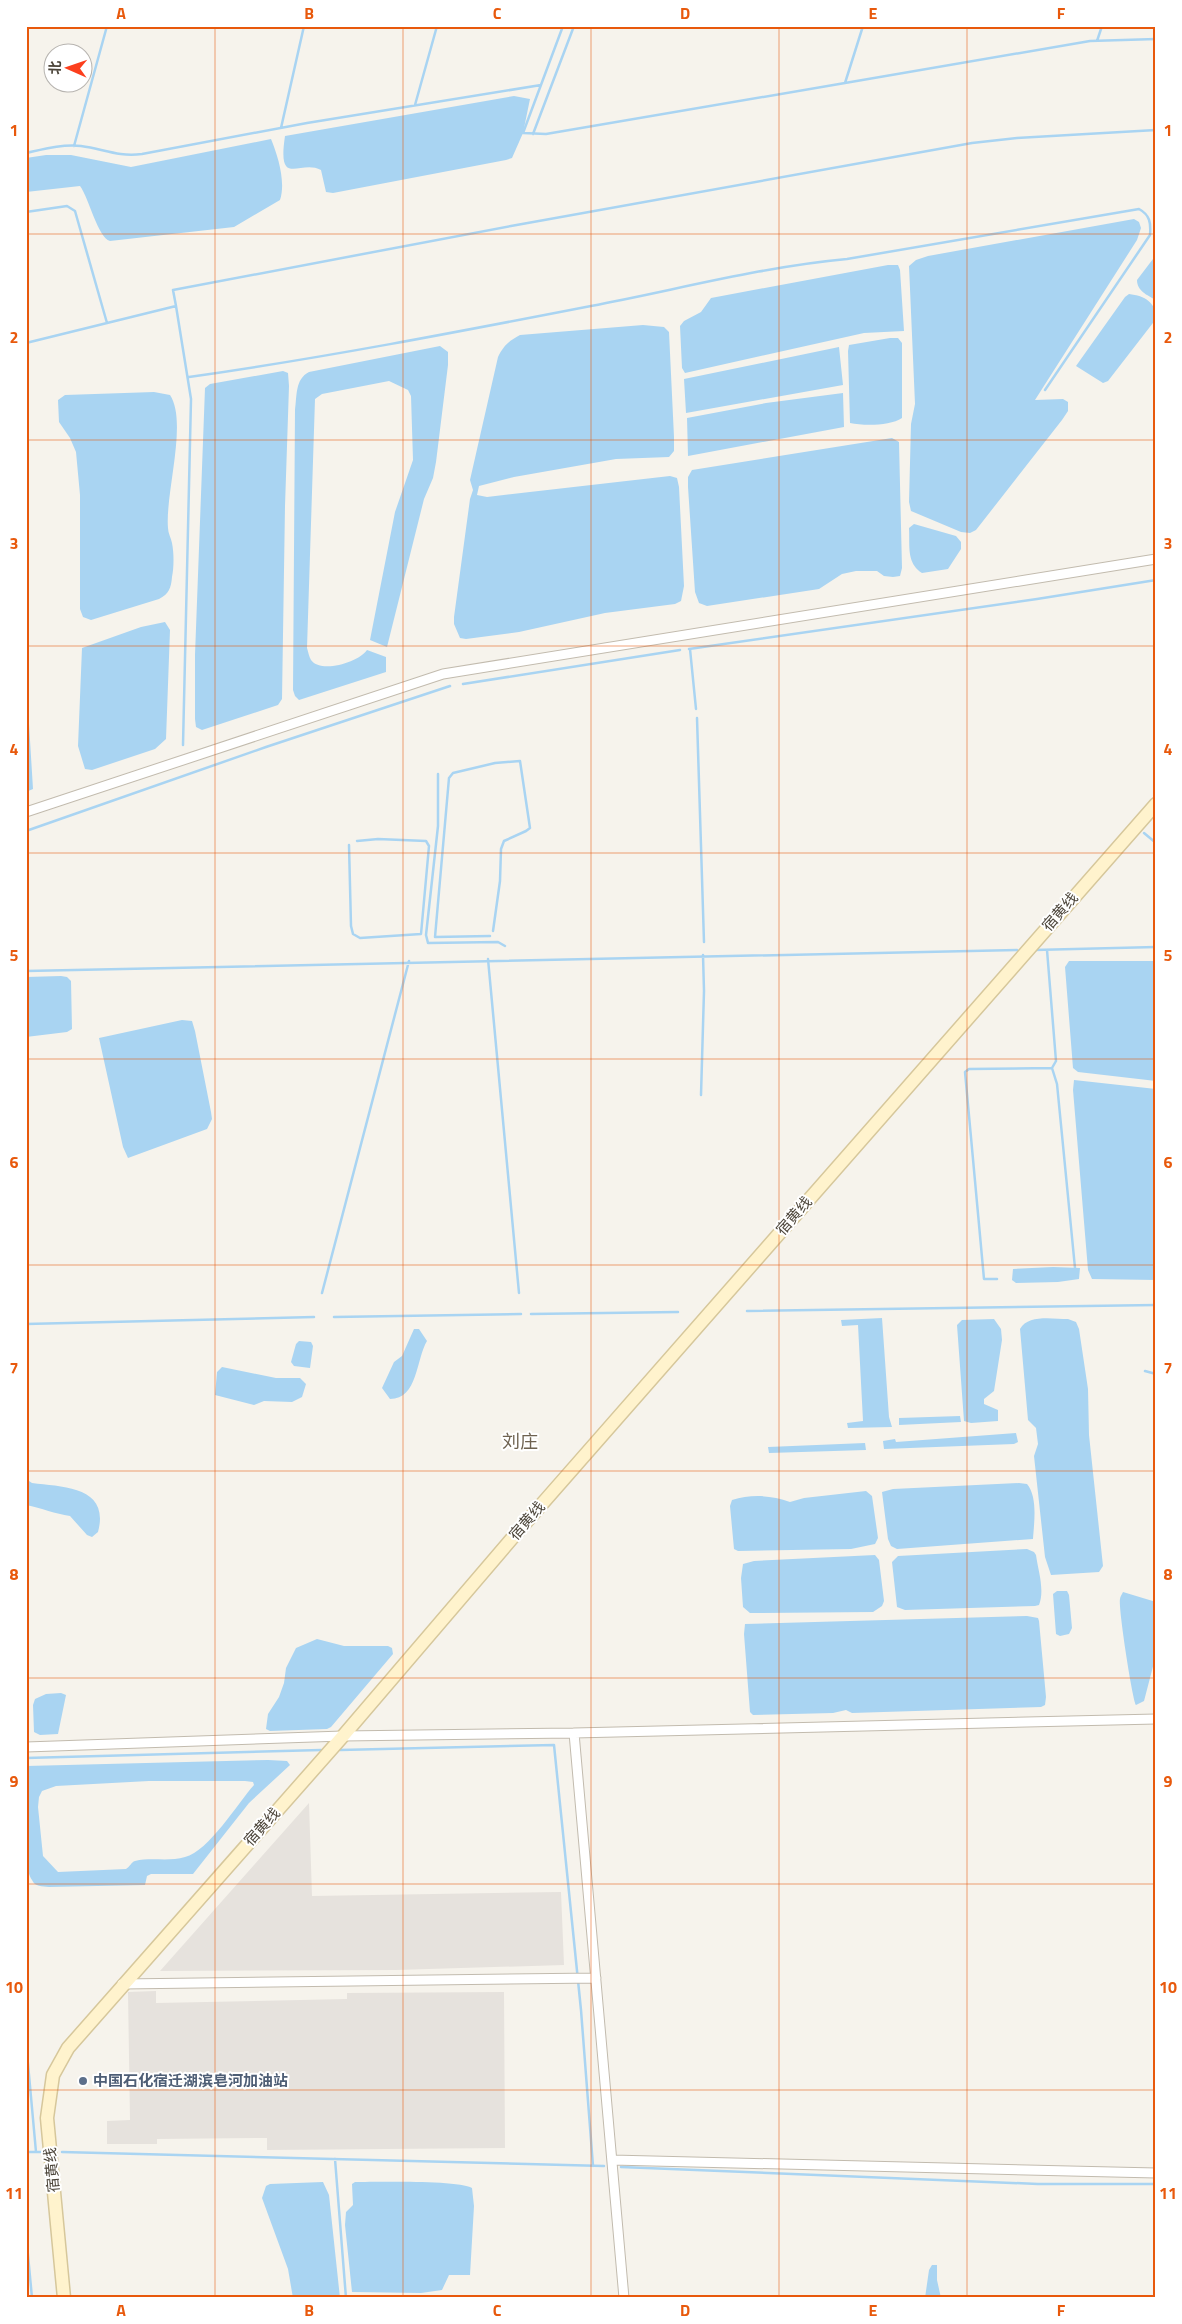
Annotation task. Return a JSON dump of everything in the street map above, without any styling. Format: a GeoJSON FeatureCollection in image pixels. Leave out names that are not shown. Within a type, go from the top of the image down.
{"type":"FeatureCollection","features":[{"type":"Feature","properties":{"kind":"main road","name":"宿黄线"},"geometry":{"type":"LineString","coordinates":[[64,2298],[47,2118],[50,2085],[53,2075],[68,2048],[122,1984],[343,1736],[532,1515],[1156,804]]}},
{"type":"Feature","properties":{"kind":"street"},"geometry":{"type":"LineString","coordinates":[[26,812],[443,674],[1156,559]]}},
{"type":"Feature","properties":{"kind":"street"},"geometry":{"type":"LineString","coordinates":[[26,1747],[343,1736],[1156,1719]]}},
{"type":"Feature","properties":{"kind":"street"},"geometry":{"type":"LineString","coordinates":[[574,1732],[624,2298]]}},
{"type":"Feature","properties":{"kind":"street"},"geometry":{"type":"LineString","coordinates":[[122,1984],[596,1978]]}},
{"type":"Feature","properties":{"kind":"street"},"geometry":{"type":"LineString","coordinates":[[612,2160],[1156,2173]]}},
{"type":"Feature","properties":{"kind":"shaded area"},"geometry":{"type":"Polygon","coordinates":[[[309,1803],[312,1896],[561,1892],[564,1965],[396,1970],[160,1971],[309,1803]]]}},
{"type":"Feature","properties":{"kind":"shaded area"},"geometry":{"type":"Polygon","coordinates":[[[156,1991],[156,2003],[347,1999],[347,1993],[504,1992],[505,2148],[267,2150],[267,2138],[157,2139],[157,2144],[107,2144],[107,2121],[130,2120],[128,1992],[156,1991]]]}},
{"type":"Feature","properties":{"kind":"water"},"geometry":{"type":"Polygon","coordinates":[[[514,96],[530,99],[523,133],[512,158],[506,160],[333,193],[326,192],[321,170],[305,167],[292,169],[287,167],[284,162],[285,136],[514,96]]]}},
{"type":"Feature","properties":{"kind":"water"},"geometry":{"type":"Polygon","coordinates":[[[271,139],[279,161],[282,177],[280,200],[234,227],[110,241],[102,233],[80,186],[26,192],[26,158],[46,155],[71,155],[131,167],[271,139]]]}},
{"type":"Feature","properties":{"kind":"water"},"geometry":{"type":"Polygon","coordinates":[[[1134,219],[1139,222],[1141,228],[1137,240],[1035,400],[1063,399],[1068,402],[1068,411],[1062,420],[976,530],[970,533],[961,532],[911,511],[909,502],[911,424],[915,404],[909,266],[916,260],[928,256],[1134,219]]]}},
{"type":"Feature","properties":{"kind":"water"},"geometry":{"type":"Polygon","coordinates":[[[1156,255],[1156,300],[1141,290],[1137,280],[1156,255]]]}},
{"type":"Feature","properties":{"kind":"water"},"geometry":{"type":"Polygon","coordinates":[[[888,265],[898,265],[900,270],[904,331],[864,333],[685,373],[682,368],[680,326],[684,321],[701,312],[711,298],[888,265]]]}},
{"type":"Feature","properties":{"kind":"water"},"geometry":{"type":"Polygon","coordinates":[[[1129,294],[1145,298],[1152,304],[1156,319],[1108,381],[1103,383],[1076,366],[1129,294]]]}},
{"type":"Feature","properties":{"kind":"water"},"geometry":{"type":"Polygon","coordinates":[[[643,325],[664,327],[669,332],[674,451],[669,457],[616,459],[514,477],[479,486],[477,495],[487,497],[670,476],[677,478],[684,586],[681,601],[675,604],[605,613],[519,632],[466,639],[460,638],[454,624],[454,617],[470,499],[473,490],[470,480],[500,353],[507,344],[520,335],[643,325]]]}},
{"type":"Feature","properties":{"kind":"water"},"geometry":{"type":"Polygon","coordinates":[[[898,338],[902,343],[902,418],[891,423],[877,425],[850,423],[849,345],[898,338]]]}},
{"type":"Feature","properties":{"kind":"water"},"geometry":{"type":"Polygon","coordinates":[[[440,346],[448,352],[448,365],[436,462],[433,478],[424,499],[387,647],[370,640],[395,512],[413,460],[411,396],[408,390],[389,381],[322,394],[315,399],[307,648],[309,656],[316,664],[331,666],[356,659],[367,650],[386,657],[386,672],[299,700],[293,690],[295,410],[299,383],[304,375],[309,372],[440,346]]]}},
{"type":"Feature","properties":{"kind":"water"},"geometry":{"type":"Polygon","coordinates":[[[839,347],[843,385],[686,413],[684,379],[839,347]]]}},
{"type":"Feature","properties":{"kind":"water"},"geometry":{"type":"Polygon","coordinates":[[[283,371],[288,373],[289,386],[282,699],[278,705],[202,730],[196,727],[195,719],[195,655],[205,388],[210,384],[283,371]]]}},
{"type":"Feature","properties":{"kind":"water"},"geometry":{"type":"Polygon","coordinates":[[[154,392],[170,395],[175,407],[177,422],[168,514],[168,530],[173,556],[171,584],[167,593],[159,599],[91,620],[83,617],[80,609],[80,495],[76,452],[70,438],[59,422],[58,400],[65,395],[154,392]]]}},
{"type":"Feature","properties":{"kind":"water"},"geometry":{"type":"Polygon","coordinates":[[[843,393],[844,427],[688,456],[687,418],[766,403],[843,393]]]}},
{"type":"Feature","properties":{"kind":"water"},"geometry":{"type":"Polygon","coordinates":[[[892,438],[899,442],[902,568],[900,576],[884,576],[877,571],[856,571],[842,574],[819,589],[707,606],[699,603],[695,592],[688,487],[688,477],[692,470],[892,438]]]}},
{"type":"Feature","properties":{"kind":"water"},"geometry":{"type":"Polygon","coordinates":[[[914,524],[956,536],[961,542],[961,549],[948,569],[922,573],[913,564],[909,547],[909,528],[914,524]]]}},
{"type":"Feature","properties":{"kind":"water"},"geometry":{"type":"Polygon","coordinates":[[[165,622],[170,630],[166,739],[155,749],[92,770],[85,769],[78,746],[82,648],[141,627],[165,622]]]}},
{"type":"Feature","properties":{"kind":"water"},"geometry":{"type":"Polygon","coordinates":[[[26,675],[33,789],[26,792],[26,675]]]}},
{"type":"Feature","properties":{"kind":"water"},"geometry":{"type":"Polygon","coordinates":[[[1069,961],[1156,961],[1156,1081],[1078,1072],[1073,1068],[1065,967],[1069,961]]]}},
{"type":"Feature","properties":{"kind":"water"},"geometry":{"type":"Polygon","coordinates":[[[26,977],[67,977],[71,981],[72,1029],[67,1032],[26,1037],[26,977]]]}},
{"type":"Feature","properties":{"kind":"water"},"geometry":{"type":"Polygon","coordinates":[[[182,1020],[192,1021],[212,1119],[207,1129],[128,1158],[123,1147],[99,1038],[182,1020]]]}},
{"type":"Feature","properties":{"kind":"water"},"geometry":{"type":"Polygon","coordinates":[[[1074,1080],[1156,1089],[1156,1280],[1092,1279],[1088,1270],[1073,1090],[1074,1080]]]}},
{"type":"Feature","properties":{"kind":"water"},"geometry":{"type":"Polygon","coordinates":[[[1080,1268],[1079,1279],[1058,1282],[1016,1283],[1012,1280],[1013,1269],[1080,1268]]]}},
{"type":"Feature","properties":{"kind":"water"},"geometry":{"type":"Polygon","coordinates":[[[882,1318],[889,1417],[892,1427],[848,1428],[847,1423],[863,1421],[858,1325],[842,1326],[841,1320],[882,1318]]]}},
{"type":"Feature","properties":{"kind":"water"},"geometry":{"type":"Polygon","coordinates":[[[994,1319],[1001,1329],[1002,1340],[994,1391],[984,1399],[984,1404],[998,1410],[998,1421],[971,1423],[964,1421],[957,1325],[962,1320],[994,1319]]]}},
{"type":"Feature","properties":{"kind":"water"},"geometry":{"type":"Polygon","coordinates":[[[1035,1319],[1068,1319],[1076,1322],[1079,1329],[1088,1389],[1089,1435],[1103,1566],[1099,1572],[1051,1575],[1045,1557],[1034,1456],[1038,1444],[1036,1428],[1028,1420],[1020,1329],[1024,1324],[1035,1319]]]}},
{"type":"Feature","properties":{"kind":"water"},"geometry":{"type":"Polygon","coordinates":[[[414,1329],[419,1329],[427,1341],[415,1377],[406,1392],[399,1397],[390,1399],[382,1388],[394,1362],[402,1356],[414,1329]]]}},
{"type":"Feature","properties":{"kind":"water"},"geometry":{"type":"Polygon","coordinates":[[[299,1341],[311,1342],[313,1346],[310,1368],[294,1366],[291,1362],[296,1344],[299,1341]]]}},
{"type":"Feature","properties":{"kind":"water"},"geometry":{"type":"Polygon","coordinates":[[[222,1367],[276,1378],[300,1378],[306,1384],[302,1397],[292,1402],[264,1401],[254,1405],[215,1395],[217,1372],[222,1367]]]}},
{"type":"Feature","properties":{"kind":"water"},"geometry":{"type":"Polygon","coordinates":[[[960,1416],[961,1422],[899,1425],[899,1418],[960,1416]]]}},
{"type":"Feature","properties":{"kind":"water"},"geometry":{"type":"Polygon","coordinates":[[[1016,1433],[1018,1442],[1014,1444],[884,1449],[883,1441],[895,1439],[896,1442],[1016,1433]]]}},
{"type":"Feature","properties":{"kind":"water"},"geometry":{"type":"Polygon","coordinates":[[[865,1443],[866,1450],[769,1453],[768,1447],[865,1443]]]}},
{"type":"Feature","properties":{"kind":"water"},"geometry":{"type":"Polygon","coordinates":[[[26,1479],[32,1483],[71,1488],[91,1498],[97,1506],[100,1517],[98,1532],[92,1537],[87,1535],[70,1516],[26,1505],[26,1479]]]}},
{"type":"Feature","properties":{"kind":"water"},"geometry":{"type":"Polygon","coordinates":[[[1027,1484],[1033,1496],[1033,1539],[897,1549],[891,1546],[888,1539],[882,1492],[893,1489],[1027,1484]]]}},
{"type":"Feature","properties":{"kind":"water"},"geometry":{"type":"Polygon","coordinates":[[[866,1491],[872,1496],[878,1538],[875,1544],[851,1549],[738,1551],[734,1549],[730,1506],[732,1500],[761,1496],[790,1502],[804,1498],[866,1491]]]}},
{"type":"Feature","properties":{"kind":"water"},"geometry":{"type":"Polygon","coordinates":[[[1027,1549],[1036,1555],[1041,1587],[1039,1605],[905,1610],[897,1607],[892,1562],[898,1556],[1027,1549]]]}},
{"type":"Feature","properties":{"kind":"water"},"geometry":{"type":"Polygon","coordinates":[[[875,1555],[879,1560],[884,1601],[882,1606],[873,1612],[750,1613],[743,1607],[741,1578],[743,1564],[754,1561],[875,1555]]]}},
{"type":"Feature","properties":{"kind":"water"},"geometry":{"type":"Polygon","coordinates":[[[1057,1591],[1067,1591],[1069,1595],[1072,1628],[1069,1634],[1060,1636],[1056,1634],[1053,1594],[1057,1591]]]}},
{"type":"Feature","properties":{"kind":"water"},"geometry":{"type":"Polygon","coordinates":[[[1123,1592],[1156,1602],[1156,1655],[1144,1701],[1136,1705],[1121,1617],[1120,1599],[1123,1592]]]}},
{"type":"Feature","properties":{"kind":"water"},"geometry":{"type":"Polygon","coordinates":[[[1027,1616],[1038,1618],[1039,1621],[1046,1697],[1045,1705],[1041,1707],[852,1713],[846,1710],[833,1713],[753,1715],[750,1712],[744,1634],[745,1624],[1027,1616]]]}},
{"type":"Feature","properties":{"kind":"water"},"geometry":{"type":"Polygon","coordinates":[[[317,1639],[344,1646],[388,1646],[392,1648],[393,1654],[331,1727],[327,1729],[270,1731],[266,1729],[268,1714],[279,1697],[284,1683],[286,1668],[296,1648],[317,1639]]]}},
{"type":"Feature","properties":{"kind":"water"},"geometry":{"type":"Polygon","coordinates":[[[61,1693],[66,1695],[58,1734],[40,1735],[34,1732],[33,1705],[35,1699],[46,1694],[61,1693]]]}},
{"type":"Feature","properties":{"kind":"water"},"geometry":{"type":"Polygon","coordinates":[[[268,1760],[287,1761],[290,1765],[249,1803],[193,1874],[151,1874],[147,1876],[145,1885],[49,1887],[35,1884],[28,1871],[25,1843],[26,1766],[268,1760]],[[149,1781],[56,1786],[42,1791],[38,1807],[43,1856],[58,1872],[126,1869],[135,1861],[185,1857],[204,1846],[213,1837],[254,1785],[253,1782],[149,1781]]]}},
{"type":"Feature","properties":{"kind":"water"},"geometry":{"type":"Polygon","coordinates":[[[323,2182],[329,2195],[340,2298],[293,2298],[288,2269],[262,2198],[266,2186],[270,2184],[323,2182]]]}},
{"type":"Feature","properties":{"kind":"water"},"geometry":{"type":"Polygon","coordinates":[[[355,2182],[435,2183],[464,2185],[472,2188],[474,2206],[470,2275],[449,2275],[442,2290],[421,2293],[352,2292],[345,2225],[346,2212],[353,2205],[352,2184],[355,2182]]]}},
{"type":"Feature","properties":{"kind":"water"},"geometry":{"type":"Polygon","coordinates":[[[932,2265],[937,2265],[937,2280],[941,2298],[925,2298],[929,2270],[932,2265]]]}},
{"type":"Feature","properties":{"kind":"waterway"},"geometry":{"type":"LineString","coordinates":[[74,146],[107,26]]}},
{"type":"Feature","properties":{"kind":"waterway"},"geometry":{"type":"LineString","coordinates":[[281,128],[304,26]]}},
{"type":"Feature","properties":{"kind":"waterway"},"geometry":{"type":"LineString","coordinates":[[415,105],[437,26]]}},
{"type":"Feature","properties":{"kind":"waterway"},"geometry":{"type":"LineString","coordinates":[[563,26],[523,133],[546,134],[845,83],[863,26]]}},
{"type":"Feature","properties":{"kind":"waterway"},"geometry":{"type":"LineString","coordinates":[[533,134],[574,26]]}},
{"type":"Feature","properties":{"kind":"waterway"},"geometry":{"type":"LineString","coordinates":[[1097,41],[1102,26]]}},
{"type":"Feature","properties":{"kind":"waterway"},"geometry":{"type":"LineString","coordinates":[[845,83],[1090,41],[1156,39]]}},
{"type":"Feature","properties":{"kind":"waterway"},"geometry":{"type":"LineString","coordinates":[[26,153],[53,147],[81,146],[118,154],[142,154],[307,123],[541,85]]}},
{"type":"Feature","properties":{"kind":"waterway"},"geometry":{"type":"LineString","coordinates":[[176,306],[173,290],[511,226],[972,143],[1017,138],[1156,130]]}},
{"type":"Feature","properties":{"kind":"waterway"},"geometry":{"type":"LineString","coordinates":[[26,212],[67,206],[75,211],[107,323]]}},
{"type":"Feature","properties":{"kind":"waterway"},"geometry":{"type":"LineString","coordinates":[[189,377],[289,362],[440,335],[782,267],[847,259],[1139,209],[1146,214],[1149,220],[1150,235],[1045,390]]}},
{"type":"Feature","properties":{"kind":"waterway"},"geometry":{"type":"LineString","coordinates":[[26,343],[176,306],[191,399],[183,745]]}},
{"type":"Feature","properties":{"kind":"waterway"},"geometry":{"type":"LineString","coordinates":[[689,649],[1156,580]]}},
{"type":"Feature","properties":{"kind":"waterway"},"geometry":{"type":"LineString","coordinates":[[690,649],[696,709]]}},
{"type":"Feature","properties":{"kind":"waterway"},"geometry":{"type":"LineString","coordinates":[[463,684],[680,650]]}},
{"type":"Feature","properties":{"kind":"waterway"},"geometry":{"type":"LineString","coordinates":[[26,831],[266,747],[450,686]]}},
{"type":"Feature","properties":{"kind":"waterway"},"geometry":{"type":"LineString","coordinates":[[697,718],[704,942]]}},
{"type":"Feature","properties":{"kind":"waterway"},"geometry":{"type":"LineString","coordinates":[[490,936],[435,937],[449,778],[453,773],[495,763],[520,761],[530,828],[504,841],[501,849],[500,881],[493,931]]}},
{"type":"Feature","properties":{"kind":"waterway"},"geometry":{"type":"LineString","coordinates":[[438,774],[438,826],[426,935],[428,943],[498,942],[505,946]]}},
{"type":"Feature","properties":{"kind":"waterway"},"geometry":{"type":"LineString","coordinates":[[1144,833],[1156,843]]}},
{"type":"Feature","properties":{"kind":"waterway"},"geometry":{"type":"LineString","coordinates":[[349,845],[351,926],[353,934],[360,938],[421,934],[429,846],[426,841],[378,839],[357,841]]}},
{"type":"Feature","properties":{"kind":"waterway"},"geometry":{"type":"LineString","coordinates":[[1034,950],[1156,947]]}},
{"type":"Feature","properties":{"kind":"waterway"},"geometry":{"type":"LineString","coordinates":[[26,971],[1017,950]]}},
{"type":"Feature","properties":{"kind":"waterway"},"geometry":{"type":"LineString","coordinates":[[1047,950],[1056,1061],[1052,1068]]}},
{"type":"Feature","properties":{"kind":"waterway"},"geometry":{"type":"LineString","coordinates":[[701,1095],[704,991],[703,955]]}},
{"type":"Feature","properties":{"kind":"waterway"},"geometry":{"type":"LineString","coordinates":[[488,959],[519,1293]]}},
{"type":"Feature","properties":{"kind":"waterway"},"geometry":{"type":"LineString","coordinates":[[322,1293],[409,961]]}},
{"type":"Feature","properties":{"kind":"waterway"},"geometry":{"type":"LineString","coordinates":[[997,1279],[984,1279],[965,1072],[969,1069],[1052,1068],[1057,1084],[1075,1268]]}},
{"type":"Feature","properties":{"kind":"waterway"},"geometry":{"type":"LineString","coordinates":[[747,1311],[1156,1305]]}},
{"type":"Feature","properties":{"kind":"waterway"},"geometry":{"type":"LineString","coordinates":[[531,1314],[678,1312]]}},
{"type":"Feature","properties":{"kind":"waterway"},"geometry":{"type":"LineString","coordinates":[[334,1317],[521,1314]]}},
{"type":"Feature","properties":{"kind":"waterway"},"geometry":{"type":"LineString","coordinates":[[26,1324],[314,1317]]}},
{"type":"Feature","properties":{"kind":"waterway"},"geometry":{"type":"LineString","coordinates":[[1145,1371],[1156,1374]]}},
{"type":"Feature","properties":{"kind":"waterway"},"geometry":{"type":"LineString","coordinates":[[340,1750],[554,1745],[581,2010],[593,2166]]}},
{"type":"Feature","properties":{"kind":"waterway"},"geometry":{"type":"LineString","coordinates":[[26,1758],[321,1750]]}},
{"type":"Feature","properties":{"kind":"waterway"},"geometry":{"type":"LineString","coordinates":[[26,2042],[36,2152]]}},
{"type":"Feature","properties":{"kind":"waterway"},"geometry":{"type":"LineString","coordinates":[[26,2152],[46,2152]]}},
{"type":"Feature","properties":{"kind":"waterway"},"geometry":{"type":"LineString","coordinates":[[62,2152],[604,2166]]}},
{"type":"Feature","properties":{"kind":"waterway"},"geometry":{"type":"LineString","coordinates":[[335,2159],[346,2298]]}},
{"type":"Feature","properties":{"kind":"waterway"},"geometry":{"type":"LineString","coordinates":[[621,2167],[1038,2184],[1156,2184]]}},
{"type":"Feature","properties":{"kind":"waterway"},"geometry":{"type":"LineString","coordinates":[[26,2234],[32,2298]]}},
{"type":"Feature","properties":{"kind":"place","name":"中国石化宿迁湖滨皂河加油站"},"geometry":{"type":"Point","coordinates":[83,2081]}},
{"type":"Feature","properties":{"kind":"district","name":"刘庄"},"geometry":{"type":"Point","coordinates":[520,1442]}}]}
